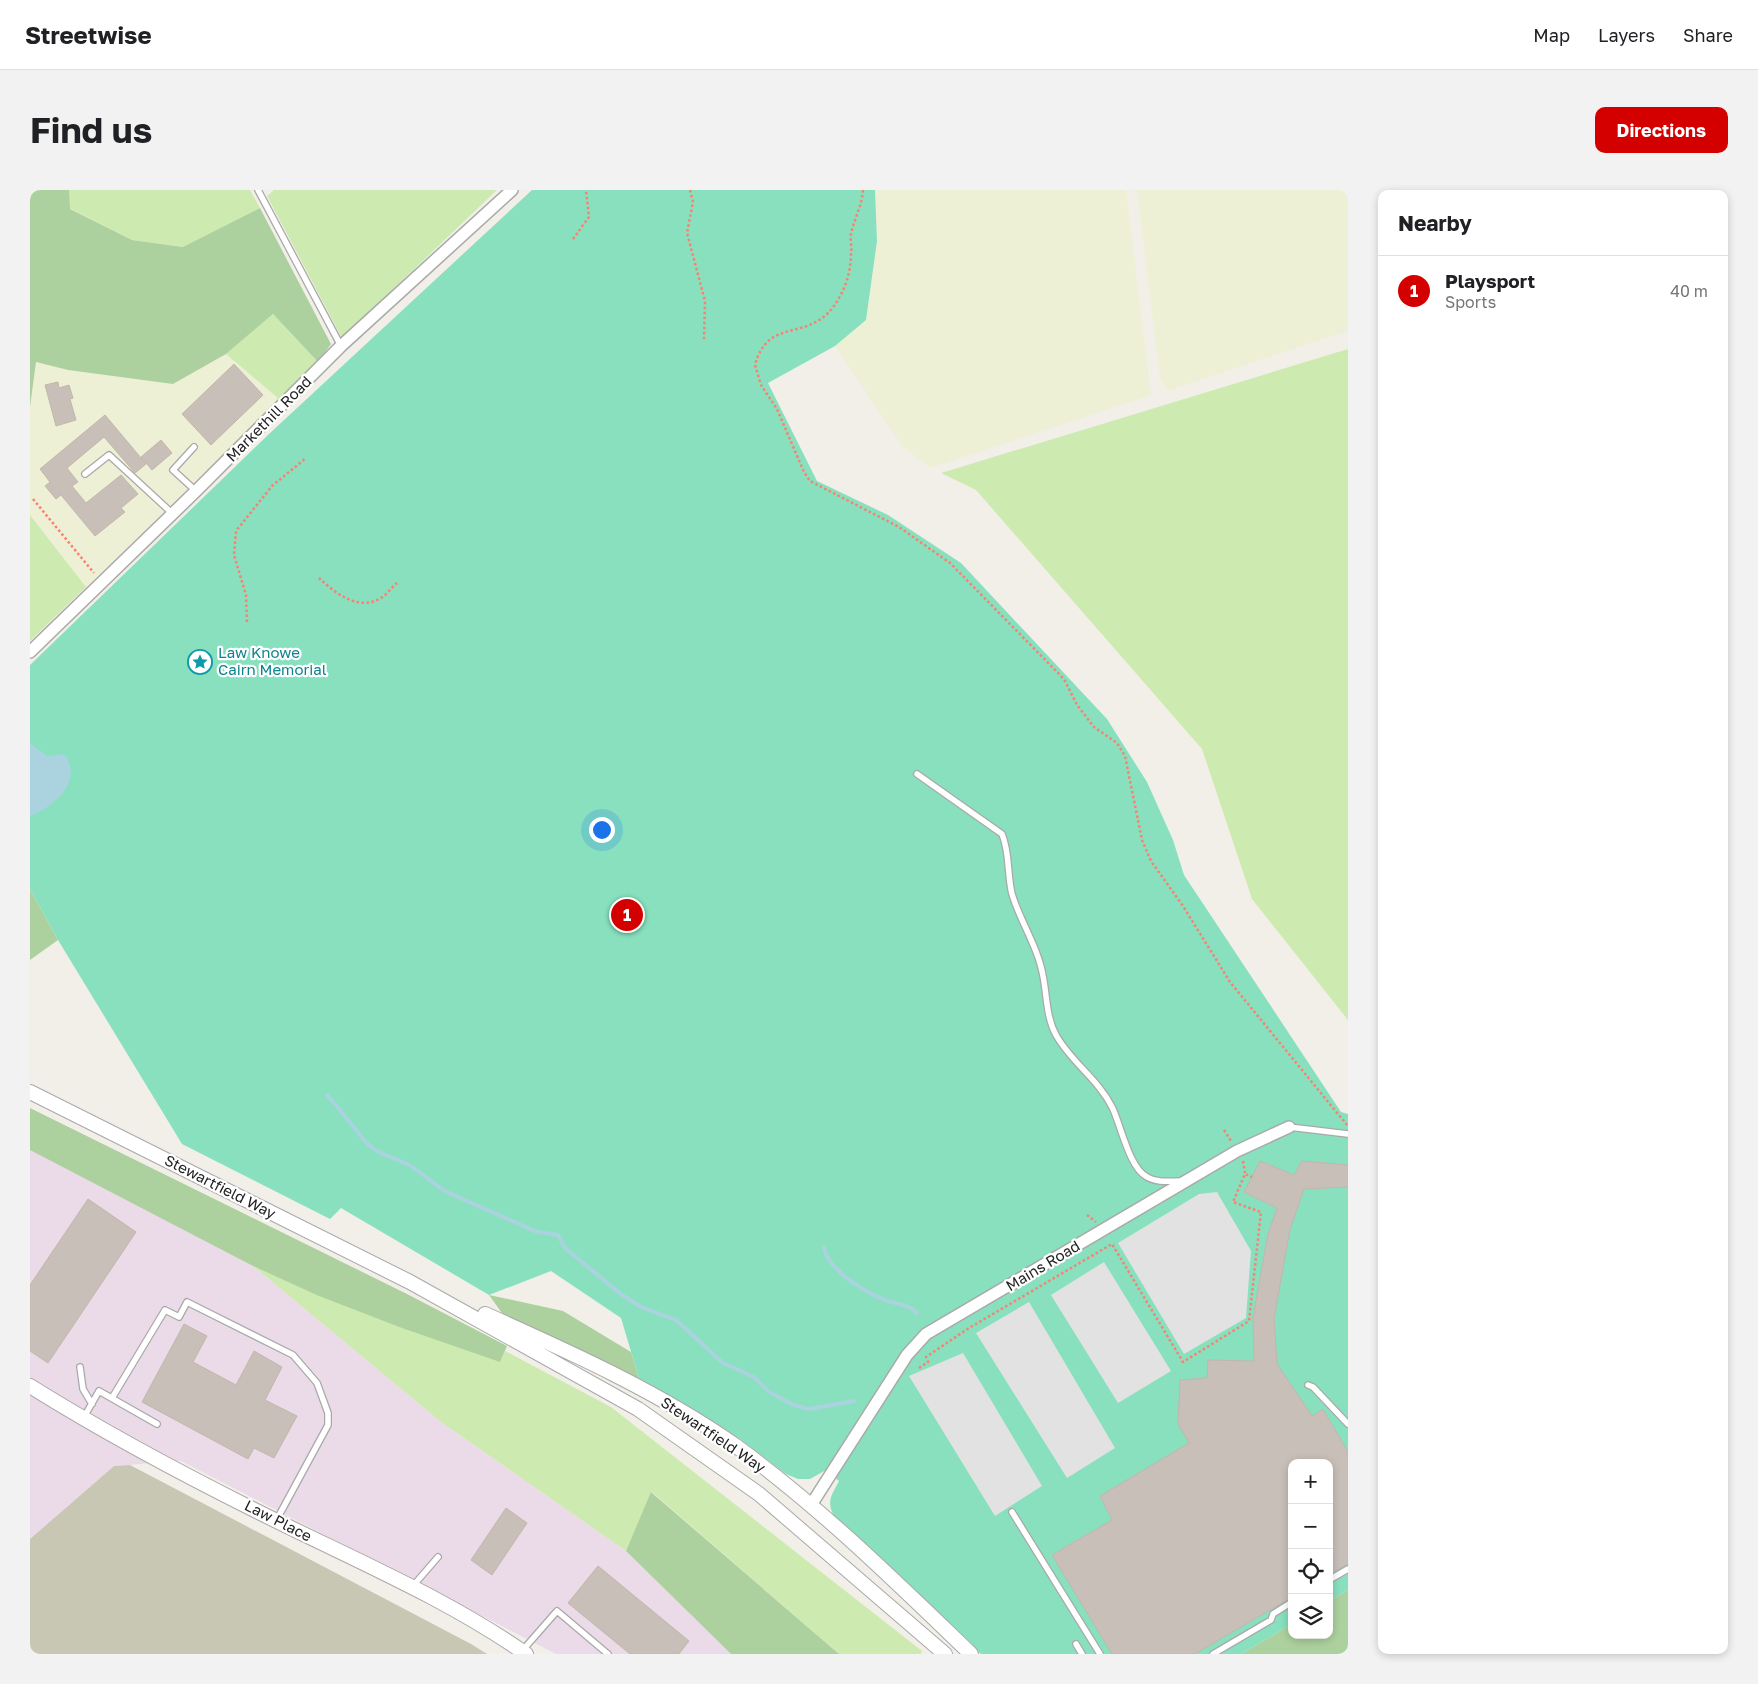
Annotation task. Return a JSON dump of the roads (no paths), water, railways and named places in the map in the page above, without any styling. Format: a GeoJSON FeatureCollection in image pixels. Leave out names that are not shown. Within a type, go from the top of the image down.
{"type":"FeatureCollection","features":[{"type":"Feature","properties":{"kind":"street","name":"Markethill Road"},"geometry":{"type":"LineString","coordinates":[[30,652],[196,491],[341,346],[512,190]]}},
{"type":"Feature","properties":{"kind":"street","name":"Stewartfield Way"},"geometry":{"type":"LineString","coordinates":[[30,1092],[410,1282],[630,1404],[709,1457],[786,1517],[945,1654]]}},
{"type":"Feature","properties":{"kind":"street","name":"Mains Road"},"geometry":{"type":"LineString","coordinates":[[811,1505],[907,1355],[926,1334],[1237,1151],[1289,1127]]}},
{"type":"Feature","properties":{"kind":"street","name":"Stewartfield Way"},"geometry":{"type":"LineString","coordinates":[[410,1282],[498,1320],[656,1397],[735,1446],[811,1505],[971,1654]]}},
{"type":"Feature","properties":{"kind":"street","name":"Law Place"},"geometry":{"type":"LineString","coordinates":[[30,1386],[83,1419],[276,1521],[412,1587],[524,1653]]}},
{"type":"Feature","properties":{"kind":"lane"},"geometry":{"type":"LineString","coordinates":[[258,190],[341,346]]}},
{"type":"Feature","properties":{"kind":"lane"},"geometry":{"type":"LineString","coordinates":[[194,447],[173,470],[196,491]]}},
{"type":"Feature","properties":{"kind":"lane"},"geometry":{"type":"LineString","coordinates":[[85,474],[109,455],[172,514]]}},
{"type":"Feature","properties":{"kind":"lane"},"geometry":{"type":"LineString","coordinates":[[917,774],[1002,834],[1013,896],[1043,975],[1044,994],[1056,1035],[1083,1072],[1102,1088],[1112,1107],[1133,1161],[1140,1171],[1146,1177],[1156,1180],[1186,1181]]}},
{"type":"Feature","properties":{"kind":"lane","name":"Mains Road"},"geometry":{"type":"LineString","coordinates":[[1289,1127],[1348,1134]]}},
{"type":"Feature","properties":{"kind":"lane"},"geometry":{"type":"LineString","coordinates":[[112,1398],[165,1310],[179,1317],[187,1302],[293,1356],[317,1383],[328,1414],[328,1425],[276,1521]]}},
{"type":"Feature","properties":{"kind":"lane"},"geometry":{"type":"LineString","coordinates":[[80,1367],[82,1389],[92,1404]]}},
{"type":"Feature","properties":{"kind":"lane"},"geometry":{"type":"LineString","coordinates":[[1308,1386],[1312,1387],[1348,1424]]}},
{"type":"Feature","properties":{"kind":"lane"},"geometry":{"type":"LineString","coordinates":[[83,1419],[99,1391],[157,1424]]}},
{"type":"Feature","properties":{"kind":"lane"},"geometry":{"type":"LineString","coordinates":[[1012,1512],[1100,1654]]}},
{"type":"Feature","properties":{"kind":"lane"},"geometry":{"type":"LineString","coordinates":[[412,1587],[438,1556]]}},
{"type":"Feature","properties":{"kind":"lane"},"geometry":{"type":"LineString","coordinates":[[1333,1578],[1348,1569]]}},
{"type":"Feature","properties":{"kind":"lane"},"geometry":{"type":"LineString","coordinates":[[1213,1654],[1271,1620],[1273,1614],[1288,1605]]}},
{"type":"Feature","properties":{"kind":"lane"},"geometry":{"type":"LineString","coordinates":[[524,1653],[556,1611],[608,1654]]}},
{"type":"Feature","properties":{"kind":"lane"},"geometry":{"type":"LineString","coordinates":[[1076,1644],[1082,1654]]}},
{"type":"Feature","properties":{"kind":"water"},"geometry":{"type":"Polygon","coordinates":[[[30,743],[47,756],[63,754],[66,756],[71,776],[63,793],[56,800],[48,807],[30,816],[30,743]]]}},
{"type":"Feature","properties":{"kind":"waterway"},"geometry":{"type":"LineString","coordinates":[[327,1095],[364,1140],[374,1149],[413,1167],[438,1187],[449,1193],[537,1232],[558,1235],[565,1248],[622,1295],[641,1307],[676,1320],[723,1363],[754,1377],[769,1392],[794,1405],[809,1409],[854,1401]]}},
{"type":"Feature","properties":{"kind":"waterway"},"geometry":{"type":"LineString","coordinates":[[824,1248],[827,1257],[833,1265],[849,1280],[885,1300],[906,1306],[917,1313]]}},
{"type":"Feature","properties":{"kind":"place","name":"Law Knowe Cairn Memorial"},"geometry":{"type":"Point","coordinates":[200,662]}},
{"type":"Feature","properties":{"kind":"place","name":"Playsport"},"geometry":{"type":"Point","coordinates":[627,915]}}]}
